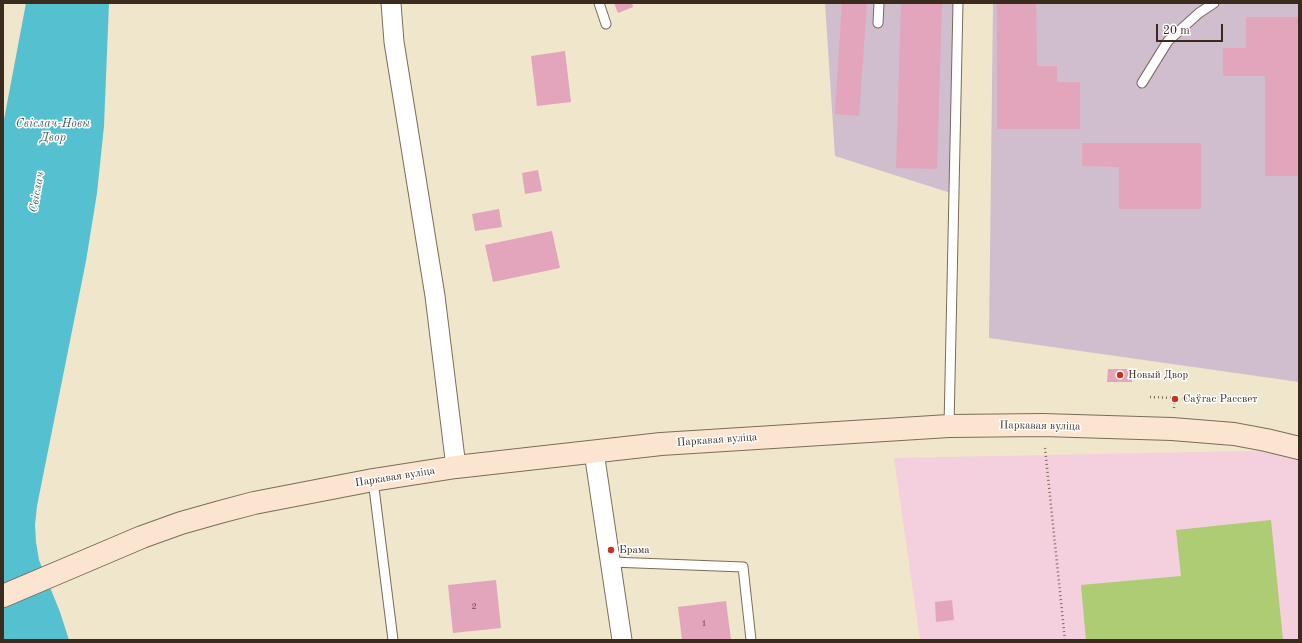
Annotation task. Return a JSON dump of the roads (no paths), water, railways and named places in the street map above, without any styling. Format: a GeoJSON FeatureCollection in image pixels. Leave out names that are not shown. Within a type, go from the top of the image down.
{"type":"FeatureCollection","features":[{"type":"Feature","properties":{"kind":"main road","name":"Паркавая вуліца"},"geometry":{"type":"LineString","coordinates":[[3,596],[142,537],[181,523],[254,503],[373,480],[456,467],[668,444],[949,426],[1043,425],[1172,429],[1234,434],[1298,444]]}},
{"type":"Feature","properties":{"kind":"street"},"geometry":{"type":"LineString","coordinates":[[391,3],[394,42],[435,296],[456,467]]}},
{"type":"Feature","properties":{"kind":"street"},"geometry":{"type":"LineString","coordinates":[[594,452],[622,640]]}},
{"type":"Feature","properties":{"kind":"lane"},"geometry":{"type":"LineString","coordinates":[[599,3],[606,24]]}},
{"type":"Feature","properties":{"kind":"lane"},"geometry":{"type":"LineString","coordinates":[[878,24],[879,3]]}},
{"type":"Feature","properties":{"kind":"lane"},"geometry":{"type":"LineString","coordinates":[[949,426],[958,3]]}},
{"type":"Feature","properties":{"kind":"lane"},"geometry":{"type":"LineString","coordinates":[[1142,83],[1168,41],[1199,13],[1214,3]]}},
{"type":"Feature","properties":{"kind":"lane"},"geometry":{"type":"LineString","coordinates":[[373,480],[393,640]]}},
{"type":"Feature","properties":{"kind":"lane"},"geometry":{"type":"LineString","coordinates":[[611,562],[743,567],[751,640]]}},
{"type":"Feature","properties":{"kind":"water","name":"Свіслач-Новы Двор"},"geometry":{"type":"Polygon","coordinates":[[[26,3],[109,3],[104,126],[97,193],[86,261],[37,506],[35,525],[39,560],[60,612],[69,640],[3,640],[3,125],[26,3]]]}},
{"type":"Feature","properties":{"kind":"place","name":"Новый Двор"},"geometry":{"type":"Point","coordinates":[1120,375]}},
{"type":"Feature","properties":{"kind":"place","name":"Саўгас Рассвет"},"geometry":{"type":"Point","coordinates":[1175,399]}},
{"type":"Feature","properties":{"kind":"place","name":"Брама"},"geometry":{"type":"Point","coordinates":[611,550]}},
{"type":"Feature","properties":{"kind":"water label","name":"Свіслач"},"geometry":{"type":"Point","coordinates":[37,192]}}]}
